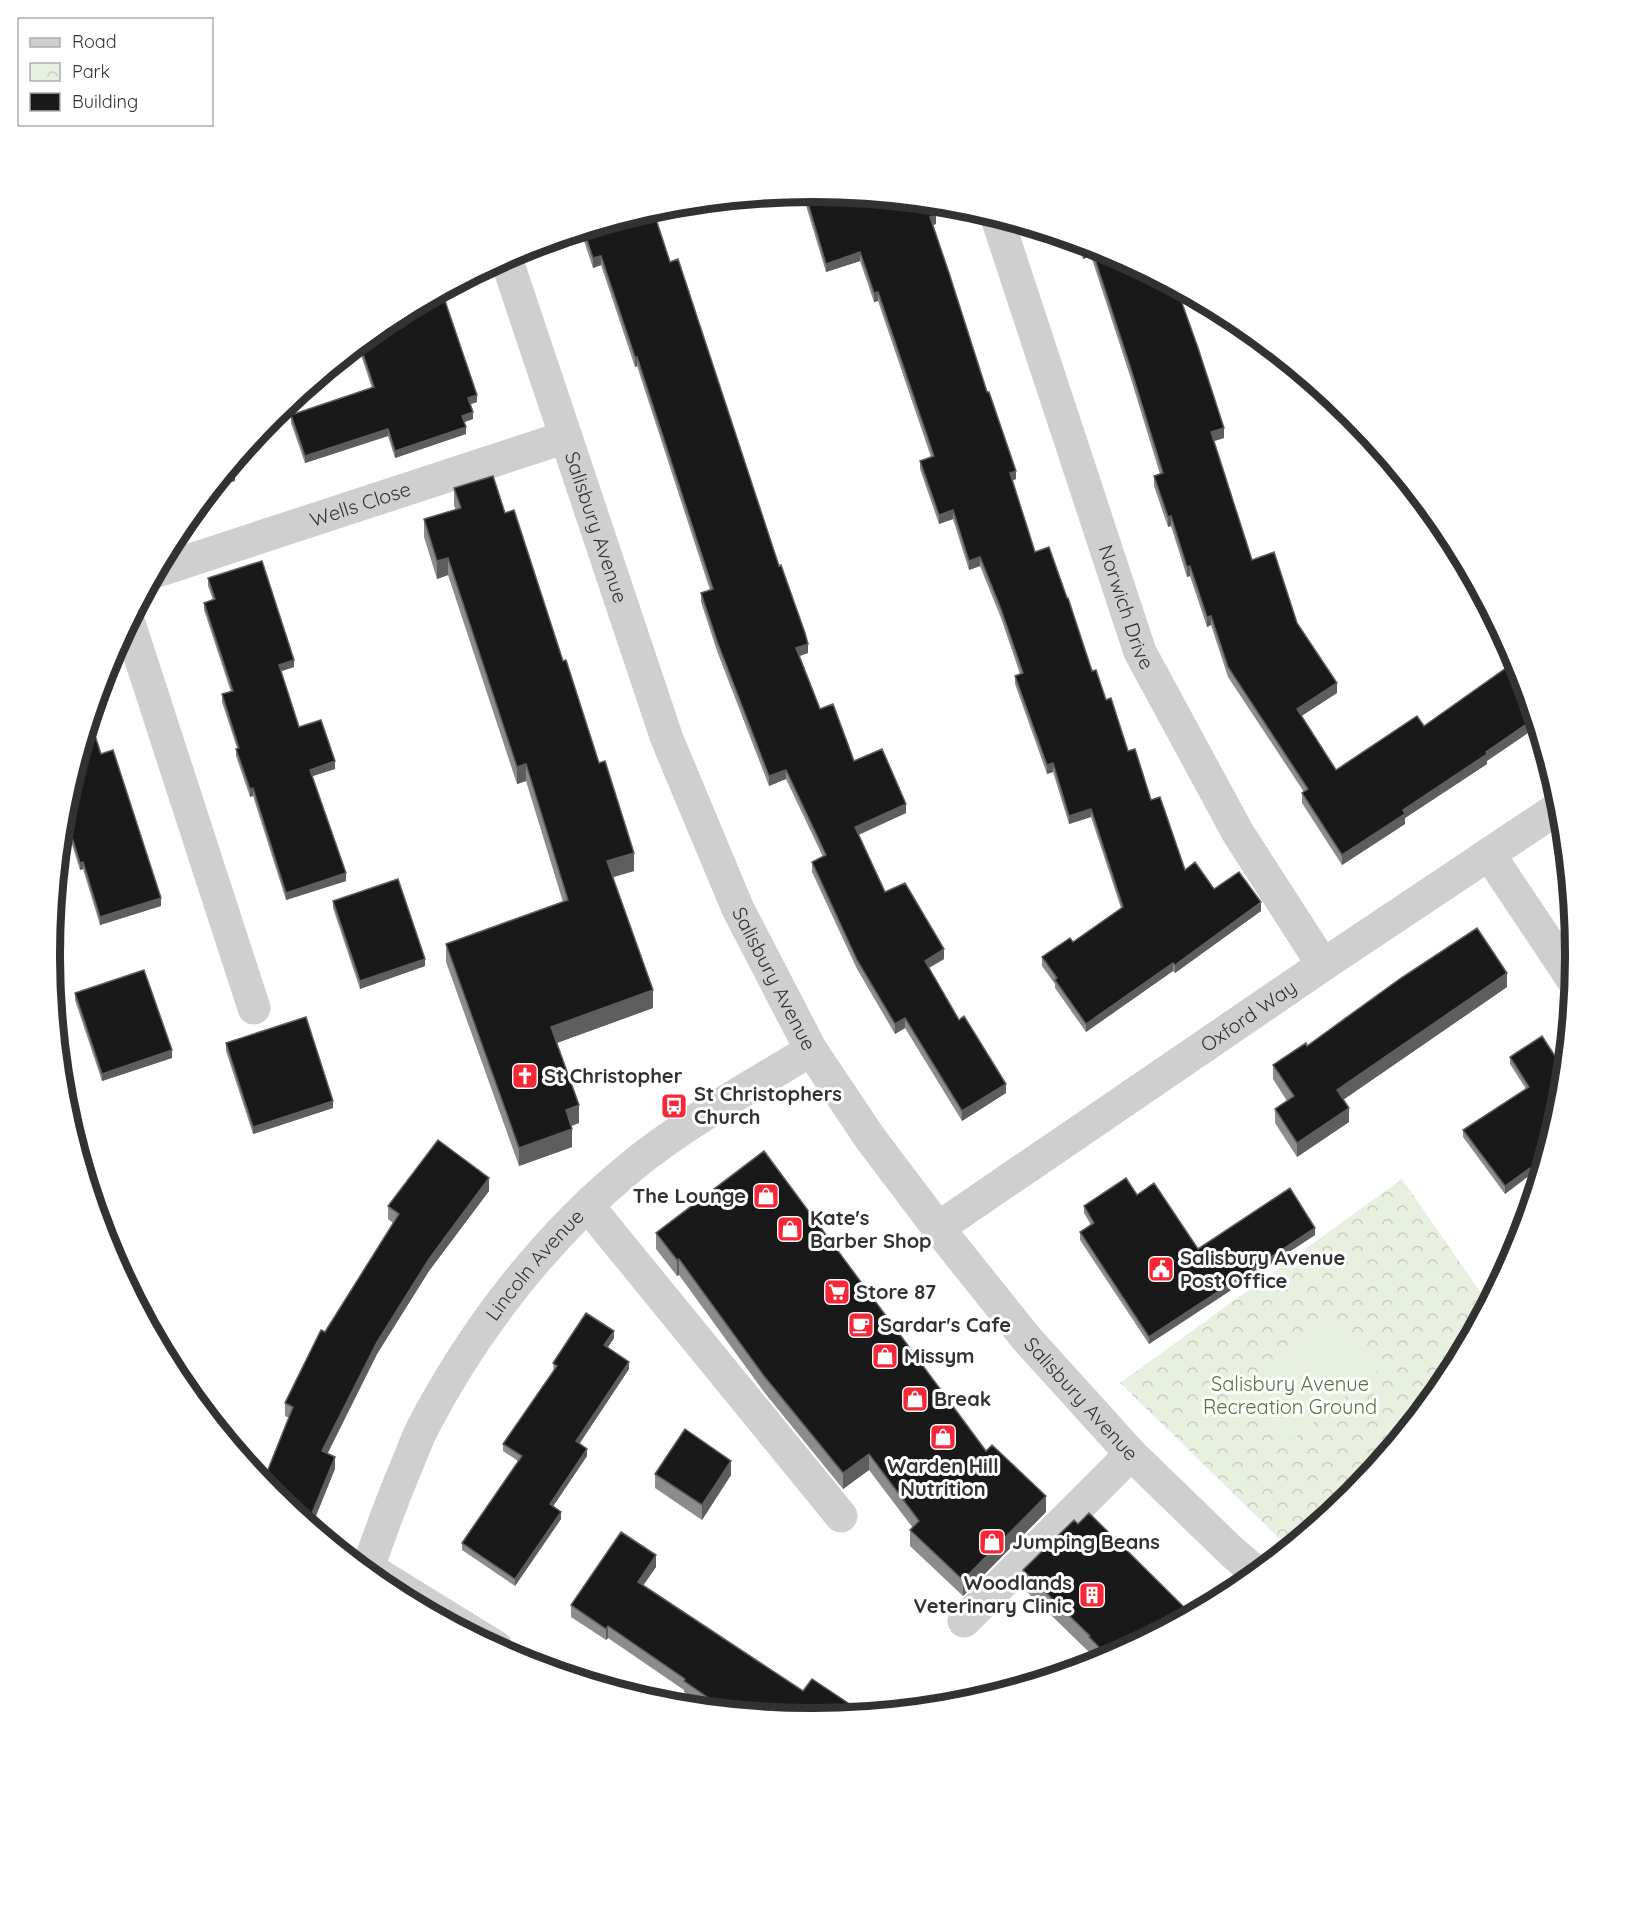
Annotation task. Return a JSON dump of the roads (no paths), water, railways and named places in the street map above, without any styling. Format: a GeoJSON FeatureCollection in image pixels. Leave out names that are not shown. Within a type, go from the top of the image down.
{"type":"FeatureCollection","features":[{"type":"Feature","properties":{"kind":"street","name":"Norwich Drive"},"geometry":{"type":"LineString","coordinates":[[1000,226],[1140,652],[1238,833],[1323,965]]}},
{"type":"Feature","properties":{"kind":"street","name":"Salisbury Avenue"},"geometry":{"type":"LineString","coordinates":[[509,267],[667,739],[738,909],[811,1050],[870,1138],[1026,1338],[1131,1454],[1250,1567]]}},
{"type":"Feature","properties":{"kind":"street","name":"Wells Close"},"geometry":{"type":"LineString","coordinates":[[168,567],[566,437]]}},
{"type":"Feature","properties":{"kind":"street"},"geometry":{"type":"LineString","coordinates":[[133,634],[254,1008]]}},
{"type":"Feature","properties":{"kind":"street","name":"Oxford Way"},"geometry":{"type":"LineString","coordinates":[[938,1228],[1323,965],[1552,812]]}},
{"type":"Feature","properties":{"kind":"street"},"geometry":{"type":"LineString","coordinates":[[1490,854],[1565,967]]}},
{"type":"Feature","properties":{"kind":"street","name":"Lincoln Avenue"},"geometry":{"type":"LineString","coordinates":[[369,1563],[422,1429],[458,1366],[492,1315],[530,1267],[588,1206],[632,1166],[689,1124],[811,1050]]}},
{"type":"Feature","properties":{"kind":"street"},"geometry":{"type":"LineString","coordinates":[[588,1206],[841,1516]]}},
{"type":"Feature","properties":{"kind":"street"},"geometry":{"type":"LineString","coordinates":[[964,1621],[1131,1454]]}},
{"type":"Feature","properties":{"kind":"place","name":"St Christopher"},"geometry":{"type":"Point","coordinates":[525,1076]}},
{"type":"Feature","properties":{"kind":"place","name":"St Christophers Church"},"geometry":{"type":"Point","coordinates":[674,1106]}},
{"type":"Feature","properties":{"kind":"place","name":"The Lounge"},"geometry":{"type":"Point","coordinates":[766,1196]}},
{"type":"Feature","properties":{"kind":"place","name":"Kate's Barber Shop"},"geometry":{"type":"Point","coordinates":[790,1229]}},
{"type":"Feature","properties":{"kind":"place","name":"Salisbury Avenue Post Office"},"geometry":{"type":"Point","coordinates":[1161,1269]}},
{"type":"Feature","properties":{"kind":"place","name":"Store 87"},"geometry":{"type":"Point","coordinates":[837,1292]}},
{"type":"Feature","properties":{"kind":"place","name":"Sardar's Cafe"},"geometry":{"type":"Point","coordinates":[861,1325]}},
{"type":"Feature","properties":{"kind":"place","name":"Missym"},"geometry":{"type":"Point","coordinates":[885,1356]}},
{"type":"Feature","properties":{"kind":"place","name":"Break"},"geometry":{"type":"Point","coordinates":[915,1399]}},
{"type":"Feature","properties":{"kind":"place","name":"Warden Hill Nutrition"},"geometry":{"type":"Point","coordinates":[943,1437]}},
{"type":"Feature","properties":{"kind":"place","name":"Jumping Beans"},"geometry":{"type":"Point","coordinates":[992,1542]}},
{"type":"Feature","properties":{"kind":"place","name":"Woodlands Veterinary Clinic"},"geometry":{"type":"Point","coordinates":[1092,1595]}},
{"type":"Feature","properties":{"kind":"park label","name":"Salisbury Avenue Recreation Ground"},"geometry":{"type":"Point","coordinates":[1290,1396]}}]}
